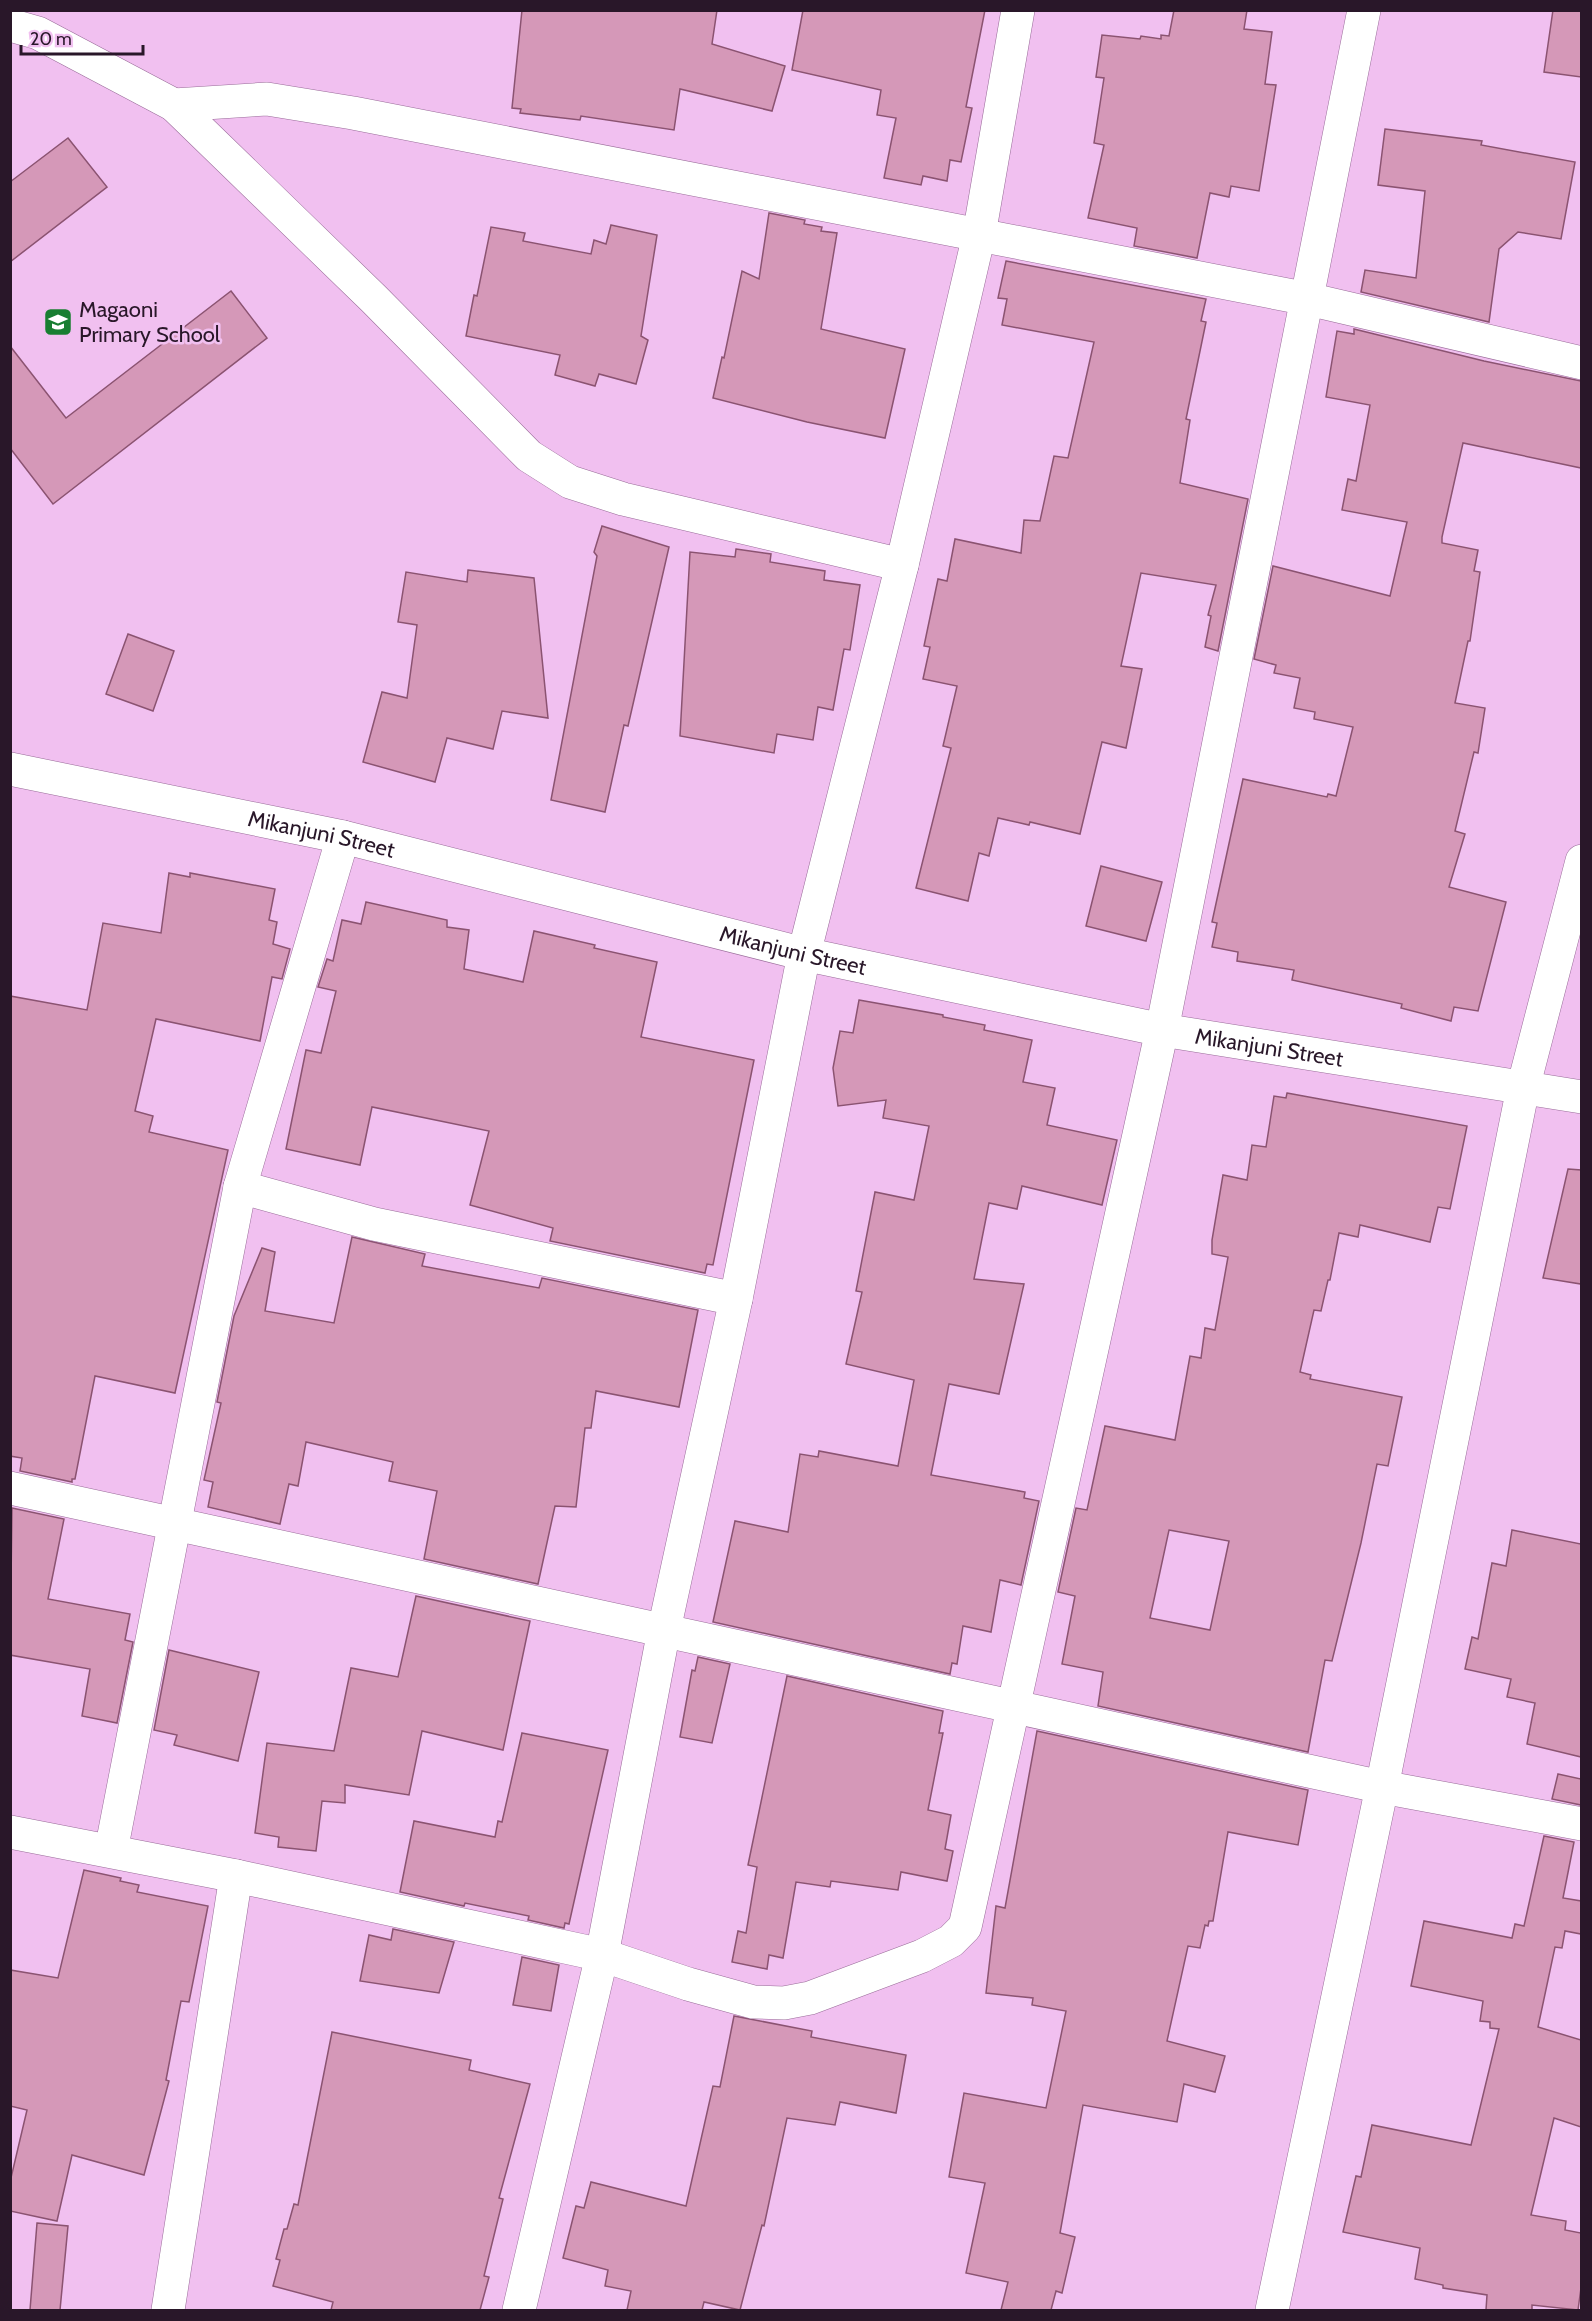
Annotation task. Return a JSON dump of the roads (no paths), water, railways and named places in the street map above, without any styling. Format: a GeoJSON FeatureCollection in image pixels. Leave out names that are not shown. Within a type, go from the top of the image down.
{"type":"FeatureCollection","features":[{"type":"Feature","properties":{"kind":"street"},"geometry":{"type":"LineString","coordinates":[[519,2310],[602,1955],[664,1630],[736,1299],[804,954],[902,565],[979,235],[1018,10]]}},
{"type":"Feature","properties":{"kind":"street"},"geometry":{"type":"LineString","coordinates":[[10,1832],[236,1876],[602,1955],[704,1989],[753,2002],[770,2004],[810,1998],[886,1971],[951,1941],[965,1927],[1162,1030],[1364,10]]}},
{"type":"Feature","properties":{"kind":"street"},"geometry":{"type":"LineString","coordinates":[[10,25],[38,33],[174,105],[374,299],[529,456],[570,482],[622,499],[902,565]]}},
{"type":"Feature","properties":{"kind":"street"},"geometry":{"type":"LineString","coordinates":[[174,105],[267,99],[353,113],[1308,299],[1581,363]]}},
{"type":"Feature","properties":{"kind":"street","name":"Mikanjuni Street"},"geometry":{"type":"LineString","coordinates":[[10,769],[343,837],[804,954],[1162,1030],[1581,1097]]}},
{"type":"Feature","properties":{"kind":"street"},"geometry":{"type":"LineString","coordinates":[[111,1851],[240,1187],[343,837]]}},
{"type":"Feature","properties":{"kind":"street"},"geometry":{"type":"LineString","coordinates":[[1272,2310],[1382,1787],[1523,1088],[1581,861]]}},
{"type":"Feature","properties":{"kind":"street"},"geometry":{"type":"LineString","coordinates":[[240,1187],[374,1224],[736,1299]]}},
{"type":"Feature","properties":{"kind":"street"},"geometry":{"type":"LineString","coordinates":[[10,1488],[1382,1787],[1581,1824]]}},
{"type":"Feature","properties":{"kind":"street"},"geometry":{"type":"LineString","coordinates":[[168,2310],[236,1876]]}},
{"type":"Feature","properties":{"kind":"place","name":"Magaoni Primary School"},"geometry":{"type":"Point","coordinates":[58,322]}}]}
